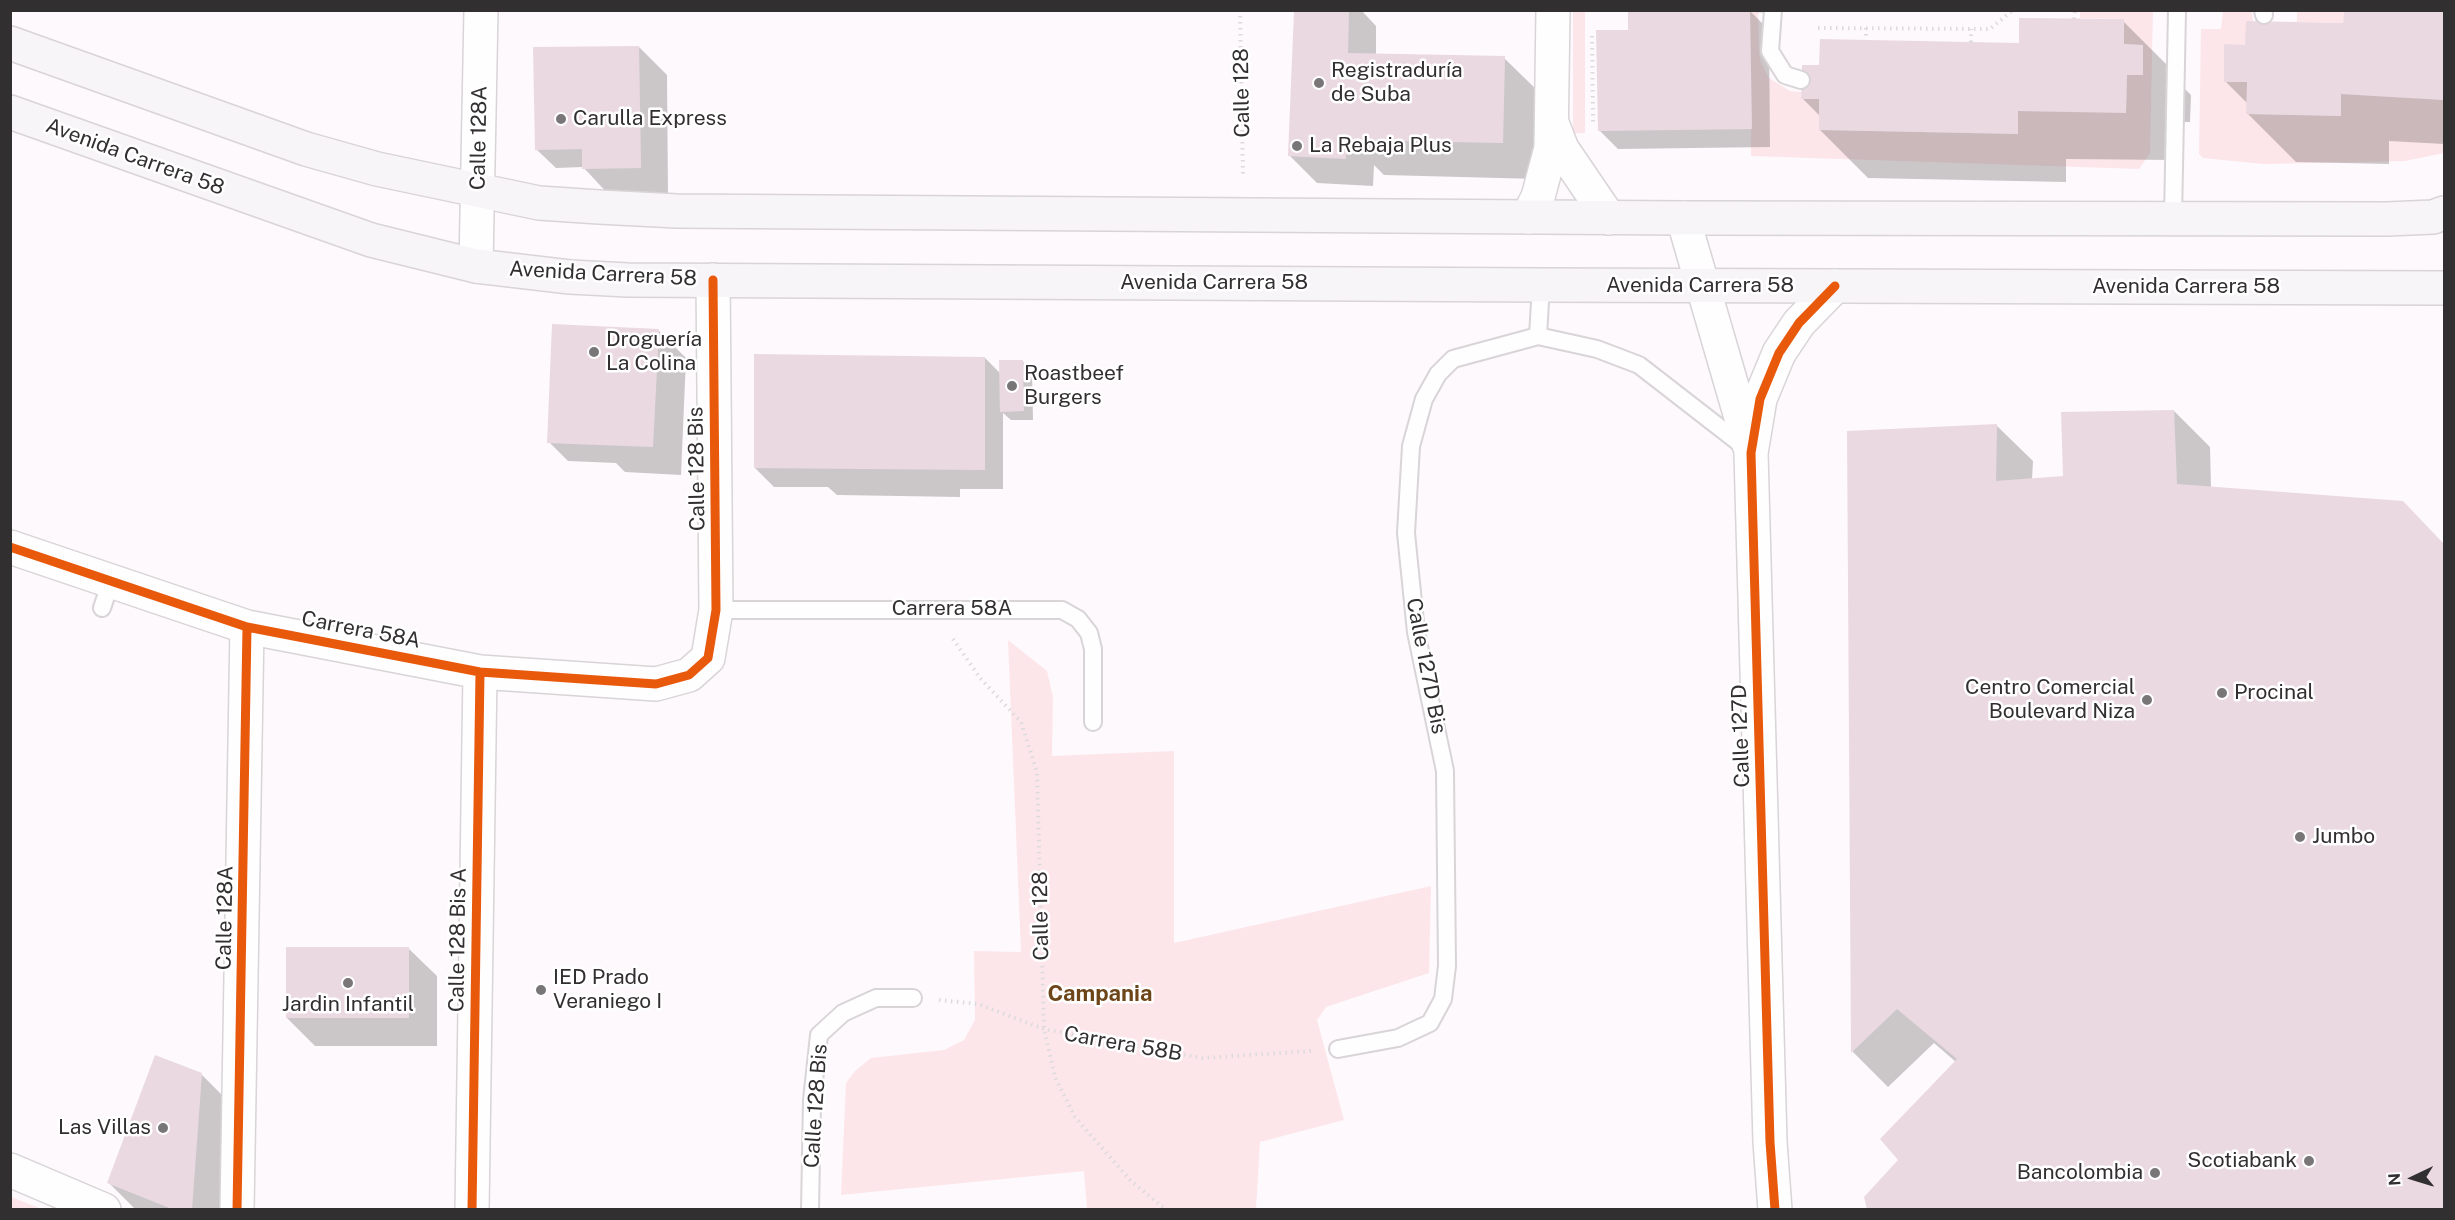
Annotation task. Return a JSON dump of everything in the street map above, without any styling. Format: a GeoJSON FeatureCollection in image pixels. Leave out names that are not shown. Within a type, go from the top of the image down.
{"type":"FeatureCollection","features":[{"type":"Feature","properties":{"kind":"main road"},"geometry":{"type":"LineString","coordinates":[[10,43],[306,149],[377,169],[477,192],[539,203],[677,211],[1610,218],[2387,219],[2433,217],[2445,213]]}},
{"type":"Feature","properties":{"kind":"main road","name":"Avenida Carrera 58"},"geometry":{"type":"LineString","coordinates":[[10,112],[331,228],[476,266],[570,277],[713,280],[1703,286],[2445,288]]}},
{"type":"Feature","properties":{"kind":"street","name":"Calle 128A"},"geometry":{"type":"LineString","coordinates":[[476,266],[481,10]]}},
{"type":"Feature","properties":{"kind":"street"},"geometry":{"type":"LineString","coordinates":[[1528,217],[1546,172],[1551,148],[1553,10]]}},
{"type":"Feature","properties":{"kind":"street"},"geometry":{"type":"LineString","coordinates":[[1552,122],[1563,149],[1610,218]]}},
{"type":"Feature","properties":{"kind":"street","name":"Calle 127D"},"geometry":{"type":"LineString","coordinates":[[1683,218],[1751,453]]}},
{"type":"Feature","properties":{"kind":"street","name":"Calle 128 Bis"},"geometry":{"type":"LineString","coordinates":[[708,658],[716,610],[713,280]]}},
{"type":"Feature","properties":{"kind":"street","name":"Calle 127D"},"geometry":{"type":"LineString","coordinates":[[1775,1209],[1770,1142],[1751,453],[1760,399],[1779,353],[1799,323],[1835,286]]}},
{"type":"Feature","properties":{"kind":"street","name":"Carrera 58A"},"geometry":{"type":"LineString","coordinates":[[10,547],[107,595],[247,627],[480,672],[656,684],[690,675],[708,658]]}},
{"type":"Feature","properties":{"kind":"street","name":"Calle 128A"},"geometry":{"type":"LineString","coordinates":[[237,1209],[247,627]]}},
{"type":"Feature","properties":{"kind":"street","name":"Calle 128 Bis A"},"geometry":{"type":"LineString","coordinates":[[472,1209],[480,672]]}},
{"type":"Feature","properties":{"kind":"street"},"geometry":{"type":"LineString","coordinates":[[10,1170],[105,1209]]}},
{"type":"Feature","properties":{"kind":"lane"},"geometry":{"type":"LineString","coordinates":[[1773,10],[1770,51],[1785,75],[1801,80]]}},
{"type":"Feature","properties":{"kind":"lane"},"geometry":{"type":"LineString","coordinates":[[2173,219],[2177,10]]}},
{"type":"Feature","properties":{"kind":"lane"},"geometry":{"type":"LineString","coordinates":[[1541,285],[1538,336],[1597,349],[1639,365],[1751,453]]}},
{"type":"Feature","properties":{"kind":"lane","name":"Calle 127D Bis"},"geometry":{"type":"LineString","coordinates":[[1338,1049],[1398,1038],[1430,1023],[1443,999],[1447,966],[1445,771],[1416,632],[1406,533],[1411,446],[1417,420],[1424,399],[1438,374],[1453,358],[1538,336]]}},
{"type":"Feature","properties":{"kind":"lane","name":"Carrera 58A"},"geometry":{"type":"LineString","coordinates":[[716,610],[1062,610],[1078,619],[1089,633],[1092,649],[1093,722]]}},
{"type":"Feature","properties":{"kind":"lane","name":"Calle 128 Bis"},"geometry":{"type":"LineString","coordinates":[[810,1209],[812,1100],[819,1035],[843,1013],[876,998],[913,998]]}},
{"type":"Feature","properties":{"kind":"path"},"geometry":{"type":"LineString","coordinates":[[1818,28],[1990,29],[2013,10]]}},
{"type":"Feature","properties":{"kind":"path"},"geometry":{"type":"LineString","coordinates":[[2074,19],[2075,10]]}},
{"type":"Feature","properties":{"kind":"path"},"geometry":{"type":"LineString","coordinates":[[1866,28],[1866,40]]}},
{"type":"Feature","properties":{"kind":"path"},"geometry":{"type":"LineString","coordinates":[[1971,29],[1971,42]]}},
{"type":"Feature","properties":{"kind":"path"},"geometry":{"type":"LineString","coordinates":[[1592,34],[1593,130]]}},
{"type":"Feature","properties":{"kind":"shaded area"},"geometry":{"type":"Polygon","coordinates":[[[1573,11],[1585,11],[1585,133],[1573,133],[1573,11]]]}},
{"type":"Feature","properties":{"kind":"shaded area"},"geometry":{"type":"Polygon","coordinates":[[[1750,11],[1758,11],[1759,52],[1761,63],[1769,78],[1790,91],[1801,92],[1801,99],[1819,99],[1819,130],[2018,134],[2018,111],[2126,112],[2127,75],[2143,74],[2143,45],[2124,44],[2124,19],[2080,18],[2080,11],[2153,11],[2150,153],[2139,169],[1751,156],[1750,11]]]}},
{"type":"Feature","properties":{"kind":"shaded area"},"geometry":{"type":"Polygon","coordinates":[[[2223,11],[2252,11],[2253,22],[2245,45],[2224,45],[2224,81],[2247,82],[2247,114],[2341,116],[2341,94],[2444,100],[2444,153],[2405,161],[2264,164],[2203,158],[2199,154],[2201,29],[2221,29],[2223,11]]]}},
{"type":"Feature","properties":{"kind":"shaded area"},"geometry":{"type":"Polygon","coordinates":[[[2297,11],[2344,11],[2343,23],[2297,22],[2297,11]]]}},
{"type":"Feature","properties":{"kind":"shaded area"},"geometry":{"type":"Polygon","coordinates":[[[1008,640],[1047,671],[1053,697],[1052,756],[1174,751],[1174,943],[1431,886],[1429,973],[1326,1007],[1317,1020],[1344,1120],[1260,1142],[1256,1209],[1087,1209],[1084,1171],[841,1195],[846,1083],[855,1071],[871,1058],[944,1050],[964,1040],[975,1020],[974,951],[1021,952],[1008,640]]]}},
{"type":"Feature","properties":{"kind":"shaded area"},"geometry":{"type":"Polygon","coordinates":[[[11,1197],[42,1209],[11,1209],[11,1197]]]}},
{"type":"Feature","properties":{"kind":"building"},"geometry":{"type":"Polygon","coordinates":[[[1294,10],[1349,10],[1348,53],[1505,56],[1503,143],[1346,140],[1346,159],[1288,156],[1294,10]]]}},
{"type":"Feature","properties":{"kind":"building"},"geometry":{"type":"Polygon","coordinates":[[[1750,10],[1752,129],[1598,131],[1596,30],[1628,30],[1628,11],[1750,10]]]}},
{"type":"Feature","properties":{"kind":"building"},"geometry":{"type":"Polygon","coordinates":[[[2344,10],[2444,11],[2444,100],[2341,94],[2341,116],[2246,114],[2247,82],[2224,82],[2224,44],[2245,45],[2246,21],[2343,23],[2344,10]]]}},
{"type":"Feature","properties":{"kind":"building"},"geometry":{"type":"Polygon","coordinates":[[[2019,18],[2124,19],[2124,44],[2143,45],[2143,75],[2127,75],[2126,113],[2018,111],[2018,134],[1819,130],[1819,99],[1801,99],[1802,65],[1819,65],[1820,39],[2019,43],[2019,18]]]}},
{"type":"Feature","properties":{"kind":"building"},"geometry":{"type":"Polygon","coordinates":[[[639,46],[641,168],[582,169],[582,149],[535,150],[533,47],[639,46]]]}},
{"type":"Feature","properties":{"kind":"building"},"geometry":{"type":"Polygon","coordinates":[[[552,324],[659,329],[653,447],[547,443],[552,324]]]}},
{"type":"Feature","properties":{"kind":"building"},"geometry":{"type":"Polygon","coordinates":[[[754,354],[985,357],[985,470],[754,468],[754,354]]]}},
{"type":"Feature","properties":{"kind":"building","name":"Roastbeef Burgers"},"geometry":{"type":"Polygon","coordinates":[[[999,360],[1023,360],[1024,411],[1000,412],[999,360]]]}},
{"type":"Feature","properties":{"kind":"building","name":"Centro Comercial Boulevard Niza"},"geometry":{"type":"Polygon","coordinates":[[[2174,410],[2177,484],[2403,501],[2444,544],[2444,1209],[1867,1209],[1864,1197],[1898,1160],[1880,1139],[1957,1059],[1897,1009],[1851,1053],[1847,431],[1997,424],[1996,481],[2063,476],[2061,412],[2174,410]]]}},
{"type":"Feature","properties":{"kind":"building","name":"Jardin Infantil"},"geometry":{"type":"Polygon","coordinates":[[[286,947],[409,947],[409,1018],[286,1018],[286,947]]]}},
{"type":"Feature","properties":{"kind":"building","name":"Las Villas"},"geometry":{"type":"Polygon","coordinates":[[[155,1055],[202,1073],[192,1209],[172,1209],[107,1183],[155,1055]]]}},
{"type":"Feature","properties":{"kind":"cycle path"},"geometry":{"type":"LineString","coordinates":[[10,547],[247,627],[480,672],[656,684],[689,675],[708,658],[716,610],[713,280]]}},
{"type":"Feature","properties":{"kind":"cycle path"},"geometry":{"type":"LineString","coordinates":[[1775,1210],[1770,1142],[1751,453],[1760,399],[1779,353],[1799,323],[1835,286]]}},
{"type":"Feature","properties":{"kind":"cycle path"},"geometry":{"type":"LineString","coordinates":[[237,1210],[247,627]]}},
{"type":"Feature","properties":{"kind":"cycle path"},"geometry":{"type":"LineString","coordinates":[[472,1210],[480,672]]}},
{"type":"Feature","properties":{"kind":"place","name":"Registraduría de Suba"},"geometry":{"type":"Point","coordinates":[1319,83]}},
{"type":"Feature","properties":{"kind":"place","name":"Carulla Express"},"geometry":{"type":"Point","coordinates":[561,119]}},
{"type":"Feature","properties":{"kind":"place","name":"La Rebaja Plus"},"geometry":{"type":"Point","coordinates":[1297,146]}},
{"type":"Feature","properties":{"kind":"place","name":"Droguería La Colina"},"geometry":{"type":"Point","coordinates":[594,352]}},
{"type":"Feature","properties":{"kind":"place","name":"Roastbeef Burgers"},"geometry":{"type":"Point","coordinates":[1012,386]}},
{"type":"Feature","properties":{"kind":"place","name":"Procinal"},"geometry":{"type":"Point","coordinates":[2222,693]}},
{"type":"Feature","properties":{"kind":"place","name":"Centro Comercial Boulevard Niza"},"geometry":{"type":"Point","coordinates":[2147,700]}},
{"type":"Feature","properties":{"kind":"place","name":"Jumbo"},"geometry":{"type":"Point","coordinates":[2300,837]}},
{"type":"Feature","properties":{"kind":"place","name":"Jardin Infantil"},"geometry":{"type":"Point","coordinates":[348,983]}},
{"type":"Feature","properties":{"kind":"place","name":"IED Prado Veraniego I"},"geometry":{"type":"Point","coordinates":[541,990]}},
{"type":"Feature","properties":{"kind":"place","name":"Las Villas"},"geometry":{"type":"Point","coordinates":[163,1128]}},
{"type":"Feature","properties":{"kind":"place","name":"Scotiabank"},"geometry":{"type":"Point","coordinates":[2309,1161]}},
{"type":"Feature","properties":{"kind":"place","name":"Bancolombia"},"geometry":{"type":"Point","coordinates":[2155,1173]}},
{"type":"Feature","properties":{"kind":"district","name":"Campania"},"geometry":{"type":"Point","coordinates":[1100,994]}}]}
